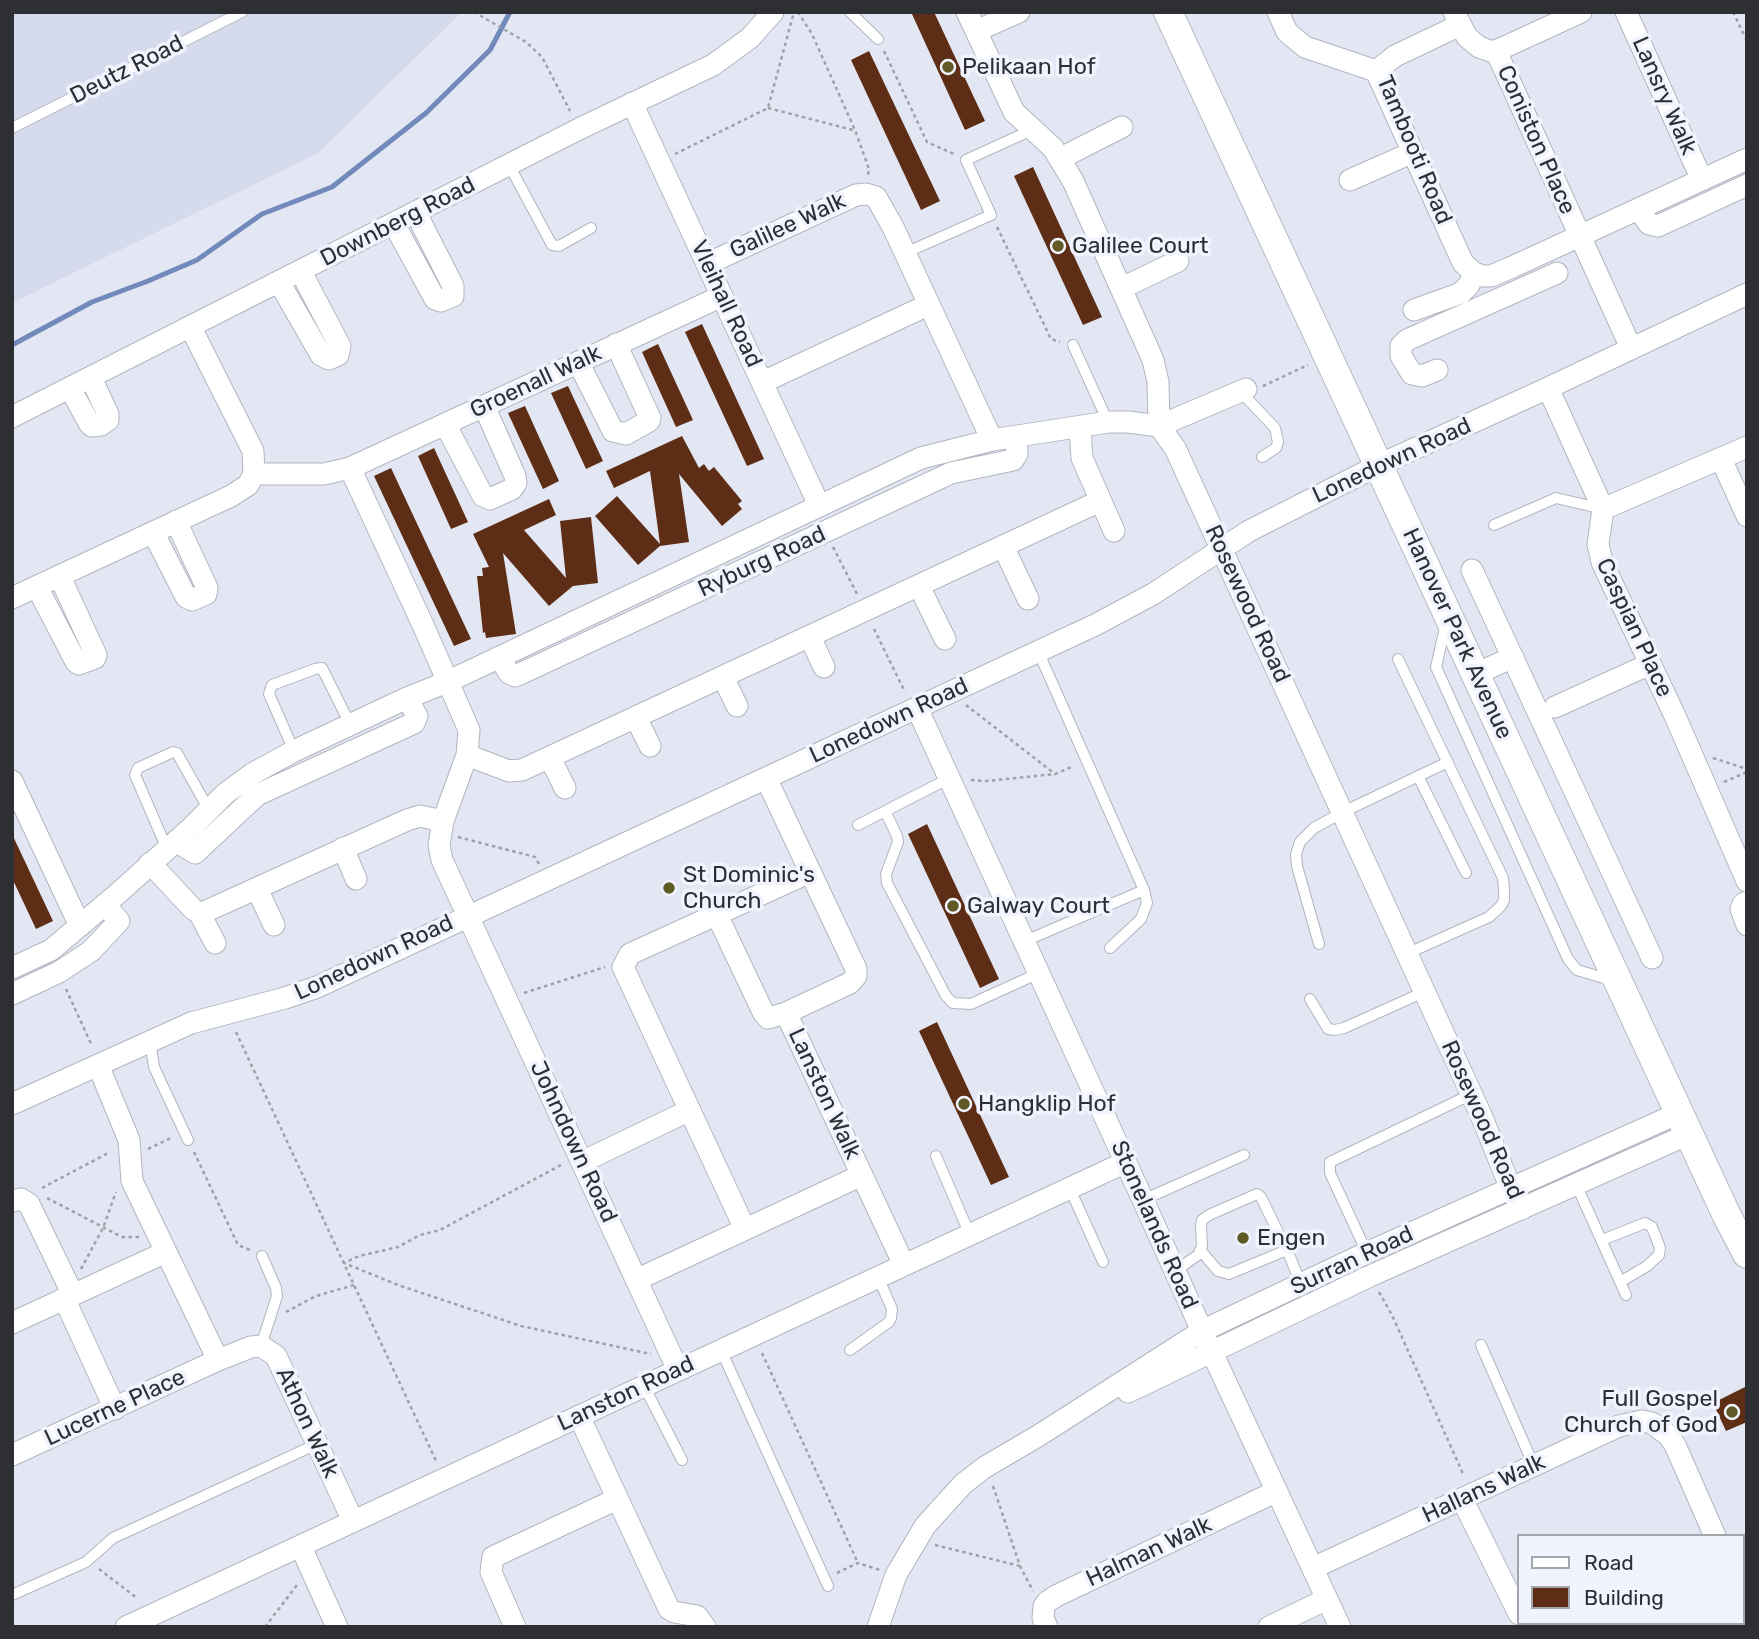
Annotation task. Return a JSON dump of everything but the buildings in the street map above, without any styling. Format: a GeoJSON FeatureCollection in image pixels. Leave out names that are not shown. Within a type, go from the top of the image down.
{"type":"FeatureCollection","features":[{"type":"Feature","properties":{"kind":"street","name":"Downberg Road"},"geometry":{"type":"LineString","coordinates":[[12,417],[724,58],[750,38],[773,12]]}},
{"type":"Feature","properties":{"kind":"street"},"geometry":{"type":"LineString","coordinates":[[971,22],[1018,12]]}},
{"type":"Feature","properties":{"kind":"street","name":"Hanover Park Avenue"},"geometry":{"type":"LineString","coordinates":[[1168,12],[1747,1254]]}},
{"type":"Feature","properties":{"kind":"street"},"geometry":{"type":"LineString","coordinates":[[1278,12],[1287,32],[1305,47],[1376,71]]}},
{"type":"Feature","properties":{"kind":"street","name":"Coniston Place"},"geometry":{"type":"LineString","coordinates":[[1581,12],[1496,51],[1631,348]]}},
{"type":"Feature","properties":{"kind":"street","name":"Lansry Walk"},"geometry":{"type":"LineString","coordinates":[[1626,12],[1702,180]]}},
{"type":"Feature","properties":{"kind":"street"},"geometry":{"type":"LineString","coordinates":[[1457,18],[1467,37],[1484,50],[1496,51]]}},
{"type":"Feature","properties":{"kind":"street","name":"Tambooti Road"},"geometry":{"type":"LineString","coordinates":[[1457,18],[1395,56],[1376,71],[1463,263],[1474,273]]}},
{"type":"Feature","properties":{"kind":"street","name":"Rosewood Road"},"geometry":{"type":"LineString","coordinates":[[971,22],[1014,111],[1061,158],[1122,288],[1153,360],[1158,382],[1160,426],[1175,448],[1472,1094],[1511,1189],[1522,1209]]}},
{"type":"Feature","properties":{"kind":"street","name":"Vleihall Road"},"geometry":{"type":"LineString","coordinates":[[632,103],[819,505]]}},
{"type":"Feature","properties":{"kind":"street"},"geometry":{"type":"LineString","coordinates":[[1061,158],[1122,127]]}},
{"type":"Feature","properties":{"kind":"street"},"geometry":{"type":"LineString","coordinates":[[1350,180],[1411,153]]}},
{"type":"Feature","properties":{"kind":"street"},"geometry":{"type":"LineString","coordinates":[[1414,310],[1461,293],[1469,285],[1474,273],[1491,276],[1747,159]]}},
{"type":"Feature","properties":{"kind":"street"},"geometry":{"type":"LineString","coordinates":[[1639,210],[1649,224],[1658,226],[1747,184]]}},
{"type":"Feature","properties":{"kind":"street","name":"Galilee Walk"},"geometry":{"type":"LineString","coordinates":[[707,264],[856,194],[876,197],[882,204],[992,440]]}},
{"type":"Feature","properties":{"kind":"street"},"geometry":{"type":"LineString","coordinates":[[394,224],[435,299],[441,301],[453,296],[453,286],[416,213]]}},
{"type":"Feature","properties":{"kind":"street"},"geometry":{"type":"LineString","coordinates":[[1122,288],[1178,261]]}},
{"type":"Feature","properties":{"kind":"street"},"geometry":{"type":"LineString","coordinates":[[1510,268],[1520,290]]}},
{"type":"Feature","properties":{"kind":"street"},"geometry":{"type":"LineString","coordinates":[[279,282],[321,355],[329,359],[338,355],[340,346],[301,272]]}},
{"type":"Feature","properties":{"kind":"street"},"geometry":{"type":"LineString","coordinates":[[1437,370],[1422,376],[1412,374],[1401,356],[1401,346],[1408,340],[1557,273]]}},
{"type":"Feature","properties":{"kind":"street","name":"Lonedown Road"},"geometry":{"type":"LineString","coordinates":[[12,1104],[191,1023],[317,987],[950,693],[1095,625],[1153,594],[1249,531],[1378,465],[1747,294]]}},
{"type":"Feature","properties":{"kind":"street","name":"Groenall Walk"},"geometry":{"type":"LineString","coordinates":[[254,474],[324,474],[350,468],[722,296]]}},
{"type":"Feature","properties":{"kind":"street"},"geometry":{"type":"LineString","coordinates":[[763,382],[928,305]]}},
{"type":"Feature","properties":{"kind":"street"},"geometry":{"type":"LineString","coordinates":[[12,597],[240,492],[248,485],[254,474],[253,451],[191,328]]}},
{"type":"Feature","properties":{"kind":"street"},"geometry":{"type":"LineString","coordinates":[[578,362],[614,430],[626,434],[650,418],[616,344]]}},
{"type":"Feature","properties":{"kind":"street"},"geometry":{"type":"LineString","coordinates":[[71,388],[89,423],[96,427],[101,425],[108,420],[108,414],[91,378]]}},
{"type":"Feature","properties":{"kind":"street"},"geometry":{"type":"LineString","coordinates":[[1548,388],[1603,509],[1747,447]]}},
{"type":"Feature","properties":{"kind":"street"},"geometry":{"type":"LineString","coordinates":[[1160,426],[1247,390]]}},
{"type":"Feature","properties":{"kind":"street"},"geometry":{"type":"LineString","coordinates":[[444,424],[483,496],[490,499],[513,489],[515,476],[484,406]]}},
{"type":"Feature","properties":{"kind":"street","name":"Ryburg Road"},"geometry":{"type":"LineString","coordinates":[[12,968],[51,950],[226,793],[251,774],[350,724],[447,682],[921,458],[992,440],[1108,422],[1160,426]]}},
{"type":"Feature","properties":{"kind":"street"},"geometry":{"type":"LineString","coordinates":[[1080,428],[1082,458],[1114,531]]}},
{"type":"Feature","properties":{"kind":"street","name":"Ryburg Road"},"geometry":{"type":"LineString","coordinates":[[499,657],[509,673],[515,676],[951,473],[1013,460],[1017,454],[1016,437]]}},
{"type":"Feature","properties":{"kind":"street"},"geometry":{"type":"LineString","coordinates":[[1721,459],[1747,516]]}},
{"type":"Feature","properties":{"kind":"street"},"geometry":{"type":"LineString","coordinates":[[350,468],[469,730],[467,755],[443,821],[439,845]]}},
{"type":"Feature","properties":{"kind":"street"},"geometry":{"type":"LineString","coordinates":[[467,755],[509,771],[522,770],[1100,501]]}},
{"type":"Feature","properties":{"kind":"street","name":"Caspian Place"},"geometry":{"type":"LineString","coordinates":[[1603,509],[1599,555],[1747,881]]}},
{"type":"Feature","properties":{"kind":"street"},"geometry":{"type":"LineString","coordinates":[[153,532],[186,597],[192,600],[206,594],[207,588],[176,521]]}},
{"type":"Feature","properties":{"kind":"street"},"geometry":{"type":"LineString","coordinates":[[1003,546],[1028,599]]}},
{"type":"Feature","properties":{"kind":"street"},"geometry":{"type":"LineString","coordinates":[[1472,570],[1652,957]]}},
{"type":"Feature","properties":{"kind":"street"},"geometry":{"type":"LineString","coordinates":[[37,587],[76,662],[79,664],[95,658],[96,655],[60,577]]}},
{"type":"Feature","properties":{"kind":"street"},"geometry":{"type":"LineString","coordinates":[[919,586],[945,639]]}},
{"type":"Feature","properties":{"kind":"street"},"geometry":{"type":"LineString","coordinates":[[810,637],[824,667]]}},
{"type":"Feature","properties":{"kind":"street"},"geometry":{"type":"LineString","coordinates":[[1476,674],[1513,657]]}},
{"type":"Feature","properties":{"kind":"street"},"geometry":{"type":"LineString","coordinates":[[1555,707],[1650,664]]}},
{"type":"Feature","properties":{"kind":"street"},"geometry":{"type":"LineString","coordinates":[[723,677],[737,706]]}},
{"type":"Feature","properties":{"kind":"street"},"geometry":{"type":"LineString","coordinates":[[171,845],[195,853],[257,795],[414,723],[417,716],[408,698]]}},
{"type":"Feature","properties":{"kind":"street","name":"Stonelands Road"},"geometry":{"type":"LineString","coordinates":[[917,708],[1340,1627]]}},
{"type":"Feature","properties":{"kind":"street"},"geometry":{"type":"LineString","coordinates":[[636,718],[650,746]]}},
{"type":"Feature","properties":{"kind":"street"},"geometry":{"type":"LineString","coordinates":[[550,758],[565,789]]}},
{"type":"Feature","properties":{"kind":"street","name":"Lanston Walk"},"geometry":{"type":"LineString","coordinates":[[718,915],[765,1015],[771,1018],[850,983],[858,972],[766,778]]}},
{"type":"Feature","properties":{"kind":"street"},"geometry":{"type":"LineString","coordinates":[[12,781],[80,926]]}},
{"type":"Feature","properties":{"kind":"street"},"geometry":{"type":"LineString","coordinates":[[200,914],[412,818],[426,817],[443,821]]}},
{"type":"Feature","properties":{"kind":"street","name":"Johndown Road"},"geometry":{"type":"LineString","coordinates":[[439,845],[442,860],[678,1370]]}},
{"type":"Feature","properties":{"kind":"street"},"geometry":{"type":"LineString","coordinates":[[343,848],[356,879]]}},
{"type":"Feature","properties":{"kind":"street"},"geometry":{"type":"LineString","coordinates":[[150,863],[200,914],[215,943]]}},
{"type":"Feature","properties":{"kind":"street"},"geometry":{"type":"LineString","coordinates":[[745,1229],[625,976],[624,961],[630,954],[810,872]]}},
{"type":"Feature","properties":{"kind":"street"},"geometry":{"type":"LineString","coordinates":[[257,889],[274,925]]}},
{"type":"Feature","properties":{"kind":"street"},"geometry":{"type":"LineString","coordinates":[[1747,902],[1741,909],[1747,925]]}},
{"type":"Feature","properties":{"kind":"street"},"geometry":{"type":"LineString","coordinates":[[12,994],[59,972],[91,951],[120,919],[105,904]]}},
{"type":"Feature","properties":{"kind":"street","name":"Lanston Walk"},"geometry":{"type":"LineString","coordinates":[[786,1013],[904,1265]]}},
{"type":"Feature","properties":{"kind":"street"},"geometry":{"type":"LineString","coordinates":[[98,1065],[156,1231],[218,1360]]}},
{"type":"Feature","properties":{"kind":"street"},"geometry":{"type":"LineString","coordinates":[[580,1158],[690,1110]]}},
{"type":"Feature","properties":{"kind":"street","name":"Surran Road"},"geometry":{"type":"LineString","coordinates":[[1038,1436],[1377,1273],[1576,1184],[1684,1123]]}},
{"type":"Feature","properties":{"kind":"street","name":"Surran Road"},"geometry":{"type":"LineString","coordinates":[[878,1627],[896,1575],[925,1525],[943,1504],[985,1467],[1202,1332],[1367,1253],[1511,1189],[1684,1123]]}},
{"type":"Feature","properties":{"kind":"street","name":"Lanston Road"},"geometry":{"type":"LineString","coordinates":[[126,1627],[1126,1162]]}},
{"type":"Feature","properties":{"kind":"street","name":"Lanston Walk"},"geometry":{"type":"LineString","coordinates":[[636,1280],[862,1175]]}},
{"type":"Feature","properties":{"kind":"street"},"geometry":{"type":"LineString","coordinates":[[25,1199],[68,1292],[116,1409]]}},
{"type":"Feature","properties":{"kind":"street"},"geometry":{"type":"LineString","coordinates":[[12,1323],[68,1292],[166,1252]]}},
{"type":"Feature","properties":{"kind":"street","name":"Athon Walk"},"geometry":{"type":"LineString","coordinates":[[218,1360],[251,1347],[261,1346],[276,1356],[353,1521]]}},
{"type":"Feature","properties":{"kind":"street","name":"Lucerne Place"},"geometry":{"type":"LineString","coordinates":[[12,1455],[218,1360]]}},
{"type":"Feature","properties":{"kind":"street"},"geometry":{"type":"LineString","coordinates":[[579,1416],[670,1610],[697,1616],[705,1627]]}},
{"type":"Feature","properties":{"kind":"street","name":"Hallans Walk"},"geometry":{"type":"LineString","coordinates":[[1313,1568],[1619,1426],[1642,1421],[1652,1423],[1668,1434],[1675,1445],[1707,1533]]}},
{"type":"Feature","properties":{"kind":"street","name":"Halman Walk"},"geometry":{"type":"LineString","coordinates":[[1046,1616],[1047,1602],[1056,1596],[1277,1491]]}},
{"type":"Feature","properties":{"kind":"street"},"geometry":{"type":"LineString","coordinates":[[1467,1497],[1518,1614]]}},
{"type":"Feature","properties":{"kind":"street"},"geometry":{"type":"LineString","coordinates":[[515,1627],[491,1572],[492,1557],[617,1499]]}},
{"type":"Feature","properties":{"kind":"street"},"geometry":{"type":"LineString","coordinates":[[301,1547],[337,1627]]}},
{"type":"Feature","properties":{"kind":"street"},"geometry":{"type":"LineString","coordinates":[[1269,1627],[1327,1599]]}},
{"type":"Feature","properties":{"kind":"lane","name":"Deutz Road"},"geometry":{"type":"LineString","coordinates":[[12,128],[242,12]]}},
{"type":"Feature","properties":{"kind":"lane"},"geometry":{"type":"LineString","coordinates":[[850,12],[878,39]]}},
{"type":"Feature","properties":{"kind":"lane"},"geometry":{"type":"LineString","coordinates":[[905,253],[991,215],[966,160],[1034,130]]}},
{"type":"Feature","properties":{"kind":"lane"},"geometry":{"type":"LineString","coordinates":[[509,165],[552,245],[559,246],[591,228]]}},
{"type":"Feature","properties":{"kind":"lane"},"geometry":{"type":"LineString","coordinates":[[1073,345],[1108,422]]}},
{"type":"Feature","properties":{"kind":"lane"},"geometry":{"type":"LineString","coordinates":[[1247,390],[1275,428],[1278,442],[1276,448],[1262,457]]}},
{"type":"Feature","properties":{"kind":"lane"},"geometry":{"type":"LineString","coordinates":[[1494,525],[1556,498],[1603,509]]}},
{"type":"Feature","properties":{"kind":"lane"},"geometry":{"type":"LineString","coordinates":[[1449,615],[1436,667],[1568,959],[1577,970],[1619,983]]}},
{"type":"Feature","properties":{"kind":"lane"},"geometry":{"type":"LineString","coordinates":[[1038,651],[1144,890],[1147,903],[1141,919],[1110,948]]}},
{"type":"Feature","properties":{"kind":"lane"},"geometry":{"type":"LineString","coordinates":[[1398,659],[1503,878],[1504,900],[1496,911],[1484,920],[1406,954]]}},
{"type":"Feature","properties":{"kind":"lane"},"geometry":{"type":"LineString","coordinates":[[294,751],[269,694],[272,685],[321,668],[350,724]]}},
{"type":"Feature","properties":{"kind":"lane"},"geometry":{"type":"LineString","coordinates":[[171,845],[135,775],[138,768],[173,752],[177,753],[209,810]]}},
{"type":"Feature","properties":{"kind":"lane"},"geometry":{"type":"LineString","coordinates":[[1319,944],[1297,866],[1296,854],[1307,833],[1343,812],[1448,762]]}},
{"type":"Feature","properties":{"kind":"lane"},"geometry":{"type":"LineString","coordinates":[[1418,776],[1466,873]]}},
{"type":"Feature","properties":{"kind":"lane"},"geometry":{"type":"LineString","coordinates":[[858,825],[950,778]]}},
{"type":"Feature","properties":{"kind":"lane"},"geometry":{"type":"LineString","coordinates":[[885,811],[898,842],[886,874],[887,883],[946,996],[953,1003],[971,1004],[1040,973]]}},
{"type":"Feature","properties":{"kind":"lane"},"geometry":{"type":"LineString","coordinates":[[1025,941],[1144,890]]}},
{"type":"Feature","properties":{"kind":"lane"},"geometry":{"type":"LineString","coordinates":[[1310,999],[1328,1029],[1335,1030],[1424,992]]}},
{"type":"Feature","properties":{"kind":"lane"},"geometry":{"type":"LineString","coordinates":[[149,1040],[154,1067],[187,1136]]}},
{"type":"Feature","properties":{"kind":"lane"},"geometry":{"type":"LineString","coordinates":[[1377,1273],[1330,1173],[1330,1162],[1472,1094]]}},
{"type":"Feature","properties":{"kind":"lane"},"geometry":{"type":"LineString","coordinates":[[1143,1200],[1244,1154]]}},
{"type":"Feature","properties":{"kind":"lane"},"geometry":{"type":"LineString","coordinates":[[936,1156],[970,1235]]}},
{"type":"Feature","properties":{"kind":"lane"},"geometry":{"type":"LineString","coordinates":[[1576,1184],[1626,1295]]}},
{"type":"Feature","properties":{"kind":"lane"},"geometry":{"type":"LineString","coordinates":[[1070,1188],[1103,1262]]}},
{"type":"Feature","properties":{"kind":"lane"},"geometry":{"type":"LineString","coordinates":[[1175,1271],[1201,1251],[1202,1220],[1254,1194],[1261,1197],[1301,1284]]}},
{"type":"Feature","properties":{"kind":"lane"},"geometry":{"type":"LineString","coordinates":[[1602,1240],[1645,1223],[1652,1227],[1660,1255],[1620,1282]]}},
{"type":"Feature","properties":{"kind":"lane"},"geometry":{"type":"LineString","coordinates":[[1201,1251],[1218,1271],[1229,1274],[1287,1250]]}},
{"type":"Feature","properties":{"kind":"lane"},"geometry":{"type":"LineString","coordinates":[[261,1346],[272,1318],[276,1288],[262,1256]]}},
{"type":"Feature","properties":{"kind":"lane"},"geometry":{"type":"LineString","coordinates":[[850,1350],[891,1318],[892,1309],[878,1278]]}},
{"type":"Feature","properties":{"kind":"lane"},"geometry":{"type":"LineString","coordinates":[[1480,1345],[1534,1466]]}},
{"type":"Feature","properties":{"kind":"lane"},"geometry":{"type":"LineString","coordinates":[[721,1350],[826,1582]]}},
{"type":"Feature","properties":{"kind":"lane"},"geometry":{"type":"LineString","coordinates":[[644,1386],[682,1460]]}},
{"type":"Feature","properties":{"kind":"lane"},"geometry":{"type":"LineString","coordinates":[[12,1595],[88,1560],[113,1538],[317,1444]]}},
{"type":"Feature","properties":{"kind":"path"},"geometry":{"type":"LineString","coordinates":[[768,108],[796,12]]}},
{"type":"Feature","properties":{"kind":"path"},"geometry":{"type":"LineString","coordinates":[[796,12],[812,34],[855,130],[869,169],[866,194]]}},
{"type":"Feature","properties":{"kind":"path"},"geometry":{"type":"LineString","coordinates":[[1733,12],[1747,41]]}},
{"type":"Feature","properties":{"kind":"path"},"geometry":{"type":"LineString","coordinates":[[476,13],[526,42],[542,57],[571,115]]}},
{"type":"Feature","properties":{"kind":"path"},"geometry":{"type":"LineString","coordinates":[[878,39],[927,142],[966,160]]}},
{"type":"Feature","properties":{"kind":"path"},"geometry":{"type":"LineString","coordinates":[[661,162],[768,108],[855,130]]}},
{"type":"Feature","properties":{"kind":"path"},"geometry":{"type":"LineString","coordinates":[[991,215],[1051,339],[1073,345]]}},
{"type":"Feature","properties":{"kind":"path"},"geometry":{"type":"LineString","coordinates":[[1247,390],[1311,364]]}},
{"type":"Feature","properties":{"kind":"path"},"geometry":{"type":"LineString","coordinates":[[950,693],[1055,774]]}},
{"type":"Feature","properties":{"kind":"path"},"geometry":{"type":"LineString","coordinates":[[1693,757],[1701,754],[1747,771]]}},
{"type":"Feature","properties":{"kind":"path"},"geometry":{"type":"LineString","coordinates":[[950,778],[987,781],[1055,774],[1087,761]]}},
{"type":"Feature","properties":{"kind":"path"},"geometry":{"type":"LineString","coordinates":[[1706,790],[1747,771]]}},
{"type":"Feature","properties":{"kind":"path"},"geometry":{"type":"LineString","coordinates":[[439,845],[457,837],[535,857],[546,879]]}},
{"type":"Feature","properties":{"kind":"path"},"geometry":{"type":"LineString","coordinates":[[506,999],[624,961]]}},
{"type":"Feature","properties":{"kind":"path"},"geometry":{"type":"LineString","coordinates":[[59,972],[93,1047],[98,1065]]}},
{"type":"Feature","properties":{"kind":"path"},"geometry":{"type":"LineString","coordinates":[[226,1013],[445,1478]]}},
{"type":"Feature","properties":{"kind":"path"},"geometry":{"type":"LineString","coordinates":[[68,1292],[103,1228],[129,1158],[187,1136],[238,1245],[262,1256]]}},
{"type":"Feature","properties":{"kind":"path"},"geometry":{"type":"LineString","coordinates":[[25,1199],[117,1149],[129,1158]]}},
{"type":"Feature","properties":{"kind":"path"},"geometry":{"type":"LineString","coordinates":[[344,1263],[359,1256],[398,1247],[420,1235],[440,1230],[580,1158]]}},
{"type":"Feature","properties":{"kind":"path"},"geometry":{"type":"LineString","coordinates":[[25,1199],[122,1237],[142,1237],[156,1231]]}},
{"type":"Feature","properties":{"kind":"path"},"geometry":{"type":"LineString","coordinates":[[344,1263],[398,1285],[521,1326],[650,1353],[678,1370]]}},
{"type":"Feature","properties":{"kind":"path"},"geometry":{"type":"LineString","coordinates":[[1377,1273],[1467,1497]]}},
{"type":"Feature","properties":{"kind":"path"},"geometry":{"type":"LineString","coordinates":[[272,1318],[316,1296],[354,1285]]}},
{"type":"Feature","properties":{"kind":"path"},"geometry":{"type":"LineString","coordinates":[[753,1335],[858,1563],[896,1575]]}},
{"type":"Feature","properties":{"kind":"path"},"geometry":{"type":"LineString","coordinates":[[985,1467],[1020,1566],[1046,1616]]}},
{"type":"Feature","properties":{"kind":"path"},"geometry":{"type":"LineString","coordinates":[[909,1550],[931,1544],[1020,1566]]}},
{"type":"Feature","properties":{"kind":"path"},"geometry":{"type":"LineString","coordinates":[[88,1560],[156,1613],[166,1624],[185,1627]]}},
{"type":"Feature","properties":{"kind":"path"},"geometry":{"type":"LineString","coordinates":[[826,1582],[858,1563]]}},
{"type":"Feature","properties":{"kind":"path"},"geometry":{"type":"LineString","coordinates":[[265,1627],[311,1570]]}},
{"type":"Feature","properties":{"kind":"shaded area"},"geometry":{"type":"Polygon","coordinates":[[[12,12],[462,12],[318,153],[12,303],[12,12]]]}},
{"type":"Feature","properties":{"kind":"waterway"},"geometry":{"type":"LineString","coordinates":[[12,345],[92,302],[197,260],[262,214],[332,187],[426,113],[490,50],[510,12]]}},
{"type":"Feature","properties":{"kind":"place","name":"Pelikaan Hof"},"geometry":{"type":"Point","coordinates":[948,67]}},
{"type":"Feature","properties":{"kind":"place","name":"Galilee Court"},"geometry":{"type":"Point","coordinates":[1058,246]}},
{"type":"Feature","properties":{"kind":"place","name":"St Dominic's Church"},"geometry":{"type":"Point","coordinates":[669,888]}},
{"type":"Feature","properties":{"kind":"place","name":"Galway Court"},"geometry":{"type":"Point","coordinates":[953,906]}},
{"type":"Feature","properties":{"kind":"place","name":"Hangklip Hof"},"geometry":{"type":"Point","coordinates":[964,1104]}},
{"type":"Feature","properties":{"kind":"place","name":"Engen"},"geometry":{"type":"Point","coordinates":[1243,1238]}},
{"type":"Feature","properties":{"kind":"place","name":"Full Gospel Church of God"},"geometry":{"type":"Point","coordinates":[1732,1412]}}]}
